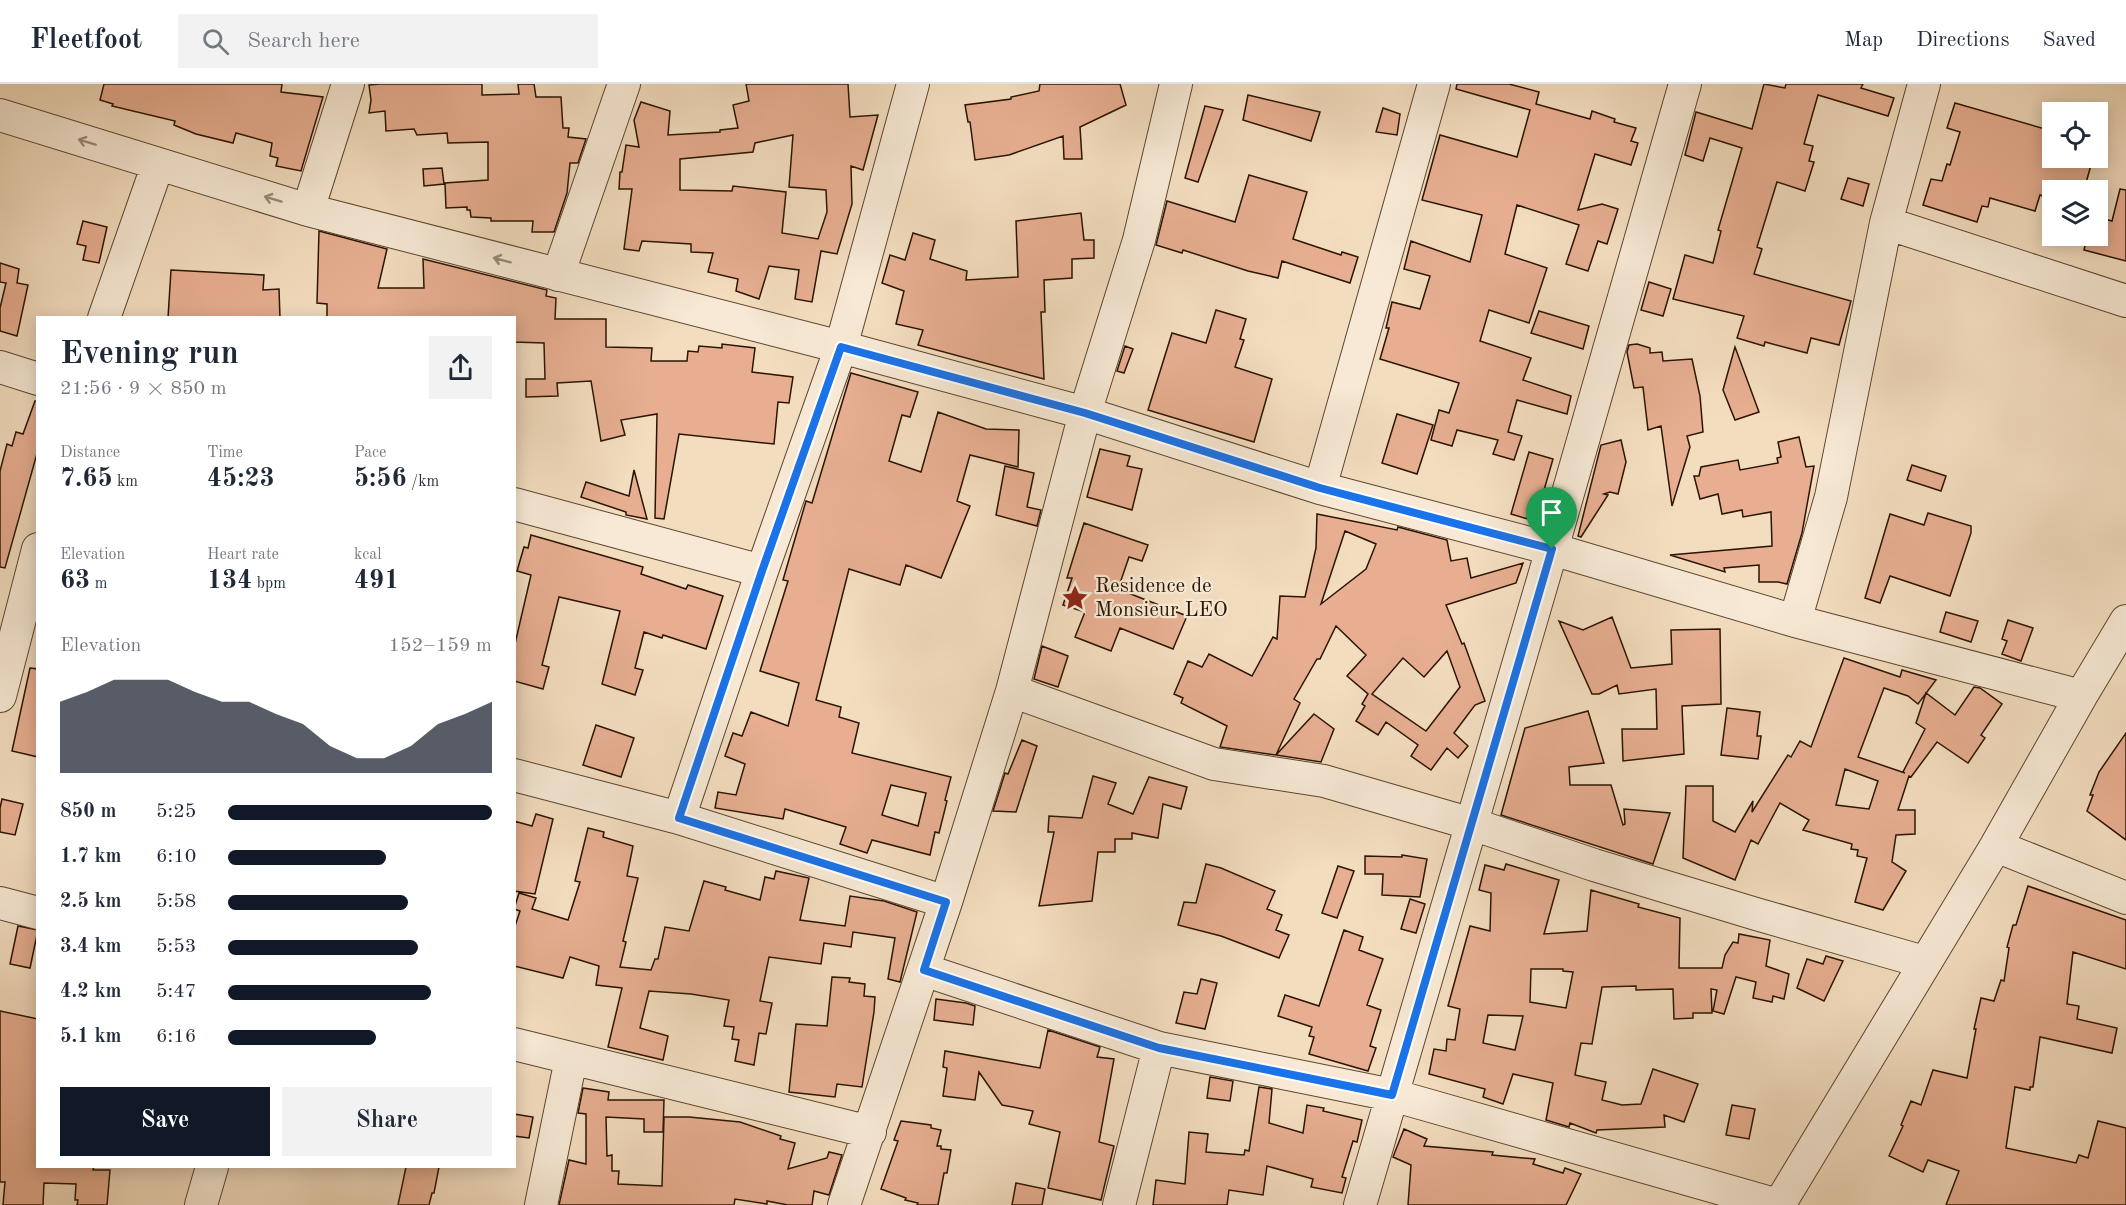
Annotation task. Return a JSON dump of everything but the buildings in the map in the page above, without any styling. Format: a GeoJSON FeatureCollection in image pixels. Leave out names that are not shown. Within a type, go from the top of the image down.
{"type":"FeatureCollection","features":[{"type":"Feature","properties":{"kind":"street"},"geometry":{"type":"LineString","coordinates":[[308,210],[348,84]]}},
{"type":"Feature","properties":{"kind":"street"},"geometry":{"type":"LineString","coordinates":[[558,275],[624,84]]}},
{"type":"Feature","properties":{"kind":"street"},"geometry":{"type":"LineString","coordinates":[[679,818],[762,571],[841,347],[913,84]]}},
{"type":"Feature","properties":{"kind":"street"},"geometry":{"type":"LineString","coordinates":[[844,1205],[924,970],[1012,691],[1085,413],[1139,240],[1176,84]]}},
{"type":"Feature","properties":{"kind":"street"},"geometry":{"type":"LineString","coordinates":[[1320,488],[1434,84]]}},
{"type":"Feature","properties":{"kind":"street"},"geometry":{"type":"LineString","coordinates":[[1360,1205],[1552,549],[1684,84]]}},
{"type":"Feature","properties":{"kind":"street"},"geometry":{"type":"LineString","coordinates":[[1795,621],[1831,497],[1886,223],[1924,84]]}},
{"type":"Feature","properties":{"kind":"street"},"geometry":{"type":"LineString","coordinates":[[0,115],[308,210],[841,347],[1085,413],[1320,488],[1552,549],[1795,621],[2081,696]]}},
{"type":"Feature","properties":{"kind":"street"},"geometry":{"type":"LineString","coordinates":[[105,316],[158,164]]}},
{"type":"Feature","properties":{"kind":"street"},"geometry":{"type":"LineString","coordinates":[[1886,223],[2126,301]]}},
{"type":"Feature","properties":{"kind":"street"},"geometry":{"type":"LineString","coordinates":[[0,367],[36,378]]}},
{"type":"Feature","properties":{"kind":"street"},"geometry":{"type":"LineString","coordinates":[[516,505],[762,571]]}},
{"type":"Feature","properties":{"kind":"street"},"geometry":{"type":"LineString","coordinates":[[0,696],[36,557]]}},
{"type":"Feature","properties":{"kind":"street"},"geometry":{"type":"LineString","coordinates":[[924,970],[1159,1048],[1392,1095],[1778,1205],[1996,846],[2126,621]]}},
{"type":"Feature","properties":{"kind":"street"},"geometry":{"type":"LineString","coordinates":[[1012,691],[1214,764],[1324,781],[1472,824],[1594,865],[1756,914],[1924,962]]}},
{"type":"Feature","properties":{"kind":"street"},"geometry":{"type":"LineString","coordinates":[[516,776],[679,818],[946,902]]}},
{"type":"Feature","properties":{"kind":"street"},"geometry":{"type":"LineString","coordinates":[[1996,846],[2126,898]]}},
{"type":"Feature","properties":{"kind":"street"},"geometry":{"type":"LineString","coordinates":[[0,903],[36,912]]}},
{"type":"Feature","properties":{"kind":"street"},"geometry":{"type":"LineString","coordinates":[[516,1045],[870,1132]]}},
{"type":"Feature","properties":{"kind":"street"},"geometry":{"type":"LineString","coordinates":[[1119,1205],[1159,1048]]}},
{"type":"Feature","properties":{"kind":"street"},"geometry":{"type":"LineString","coordinates":[[541,1205],[571,1059]]}},
{"type":"Feature","properties":{"kind":"street"},"geometry":{"type":"LineString","coordinates":[[201,1205],[212,1168]]}},
{"type":"Feature","properties":{"kind":"place","name":"Residence de Monsieur LEO"},"geometry":{"type":"Point","coordinates":[1075,598]}},
{"type":"Feature","properties":{"kind":"route"},"geometry":{"type":"LineString","coordinates":[[841,347],[1085,413],[1320,488],[1552,549],[1392,1095],[1159,1048],[924,970],[946,902],[679,818],[762,571],[841,347]]}}]}
